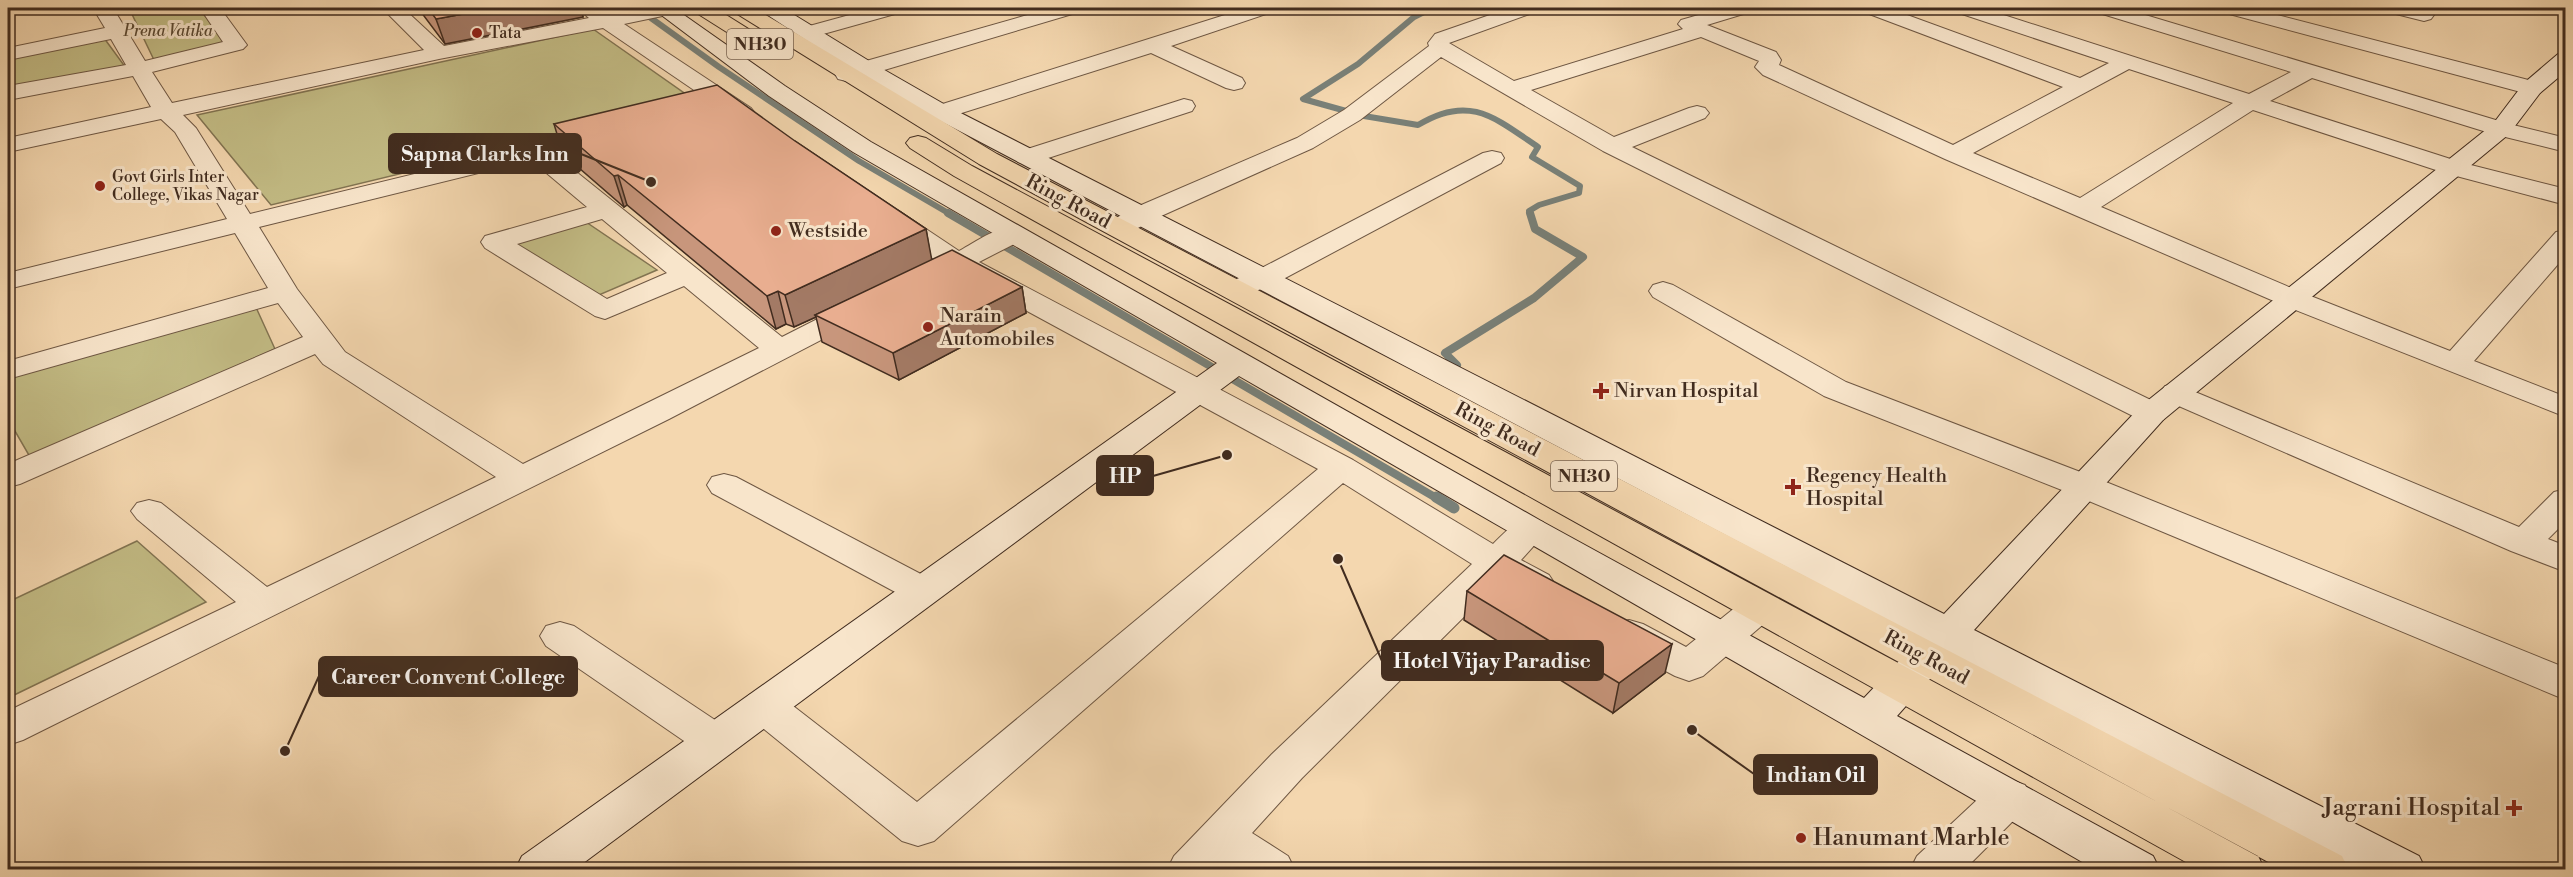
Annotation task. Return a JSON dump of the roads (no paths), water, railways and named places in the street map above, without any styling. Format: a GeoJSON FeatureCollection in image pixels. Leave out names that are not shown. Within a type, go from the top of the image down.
{"type":"FeatureCollection","features":[{"type":"Feature","properties":{"kind":"highway","name":"NH30"},"geometry":{"type":"LineString","coordinates":[[702,8],[779,56]]}},
{"type":"Feature","properties":{"kind":"highway","name":"Ring Road"},"geometry":{"type":"LineString","coordinates":[[741,8],[844,75],[988,159],[1130,222],[1937,646],[2326,870]]}},
{"type":"Feature","properties":{"kind":"highway","name":"Ring Road"},"geometry":{"type":"LineString","coordinates":[[844,75],[963,171],[2242,870]]}},
{"type":"Feature","properties":{"kind":"street"},"geometry":{"type":"LineString","coordinates":[[103,8],[165,111],[184,128],[285,292],[334,358],[521,478]]}},
{"type":"Feature","properties":{"kind":"street"},"geometry":{"type":"LineString","coordinates":[[8,93],[138,69],[236,45],[210,8]]}},
{"type":"Feature","properties":{"kind":"street"},"geometry":{"type":"LineString","coordinates":[[392,8],[439,53]]}},
{"type":"Feature","properties":{"kind":"street"},"geometry":{"type":"LineString","coordinates":[[770,8],[809,32],[844,75],[941,112],[1026,157],[1130,222],[1305,144],[1355,113],[1440,48]]}},
{"type":"Feature","properties":{"kind":"street"},"geometry":{"type":"LineString","coordinates":[[809,32],[895,8]]}},
{"type":"Feature","properties":{"kind":"street"},"geometry":{"type":"LineString","coordinates":[[844,75],[1072,8]]}},
{"type":"Feature","properties":{"kind":"street"},"geometry":{"type":"LineString","coordinates":[[941,112],[1265,8]]}},
{"type":"Feature","properties":{"kind":"street"},"geometry":{"type":"LineString","coordinates":[[1528,8],[1442,38],[1437,43],[1440,48],[1612,146],[2164,403],[2565,560]]}},
{"type":"Feature","properties":{"kind":"street"},"geometry":{"type":"LineString","coordinates":[[1743,8],[1688,24],[1768,57],[1770,60],[1766,67],[1771,70],[1953,154],[2292,299],[2565,408]]}},
{"type":"Feature","properties":{"kind":"street"},"geometry":{"type":"LineString","coordinates":[[1871,8],[2082,86]]}},
{"type":"Feature","properties":{"kind":"street"},"geometry":{"type":"LineString","coordinates":[[1963,8],[2454,168],[2565,197]]}},
{"type":"Feature","properties":{"kind":"street"},"geometry":{"type":"LineString","coordinates":[[2103,8],[2501,129],[2565,145]]}},
{"type":"Feature","properties":{"kind":"street"},"geometry":{"type":"LineString","coordinates":[[2229,8],[2532,88]]}},
{"type":"Feature","properties":{"kind":"street"},"geometry":{"type":"LineString","coordinates":[[2285,23],[2311,8]]}},
{"type":"Feature","properties":{"kind":"street"},"geometry":{"type":"LineString","coordinates":[[2395,8],[2424,15]]}},
{"type":"Feature","properties":{"kind":"street"},"geometry":{"type":"LineString","coordinates":[[8,145],[439,53],[595,14],[660,10],[757,97],[767,131]]}},
{"type":"Feature","properties":{"kind":"street"},"geometry":{"type":"LineString","coordinates":[[595,14],[757,97],[862,147],[1220,376],[1341,467],[1497,563],[1558,596]]}},
{"type":"Feature","properties":{"kind":"street"},"geometry":{"type":"LineString","coordinates":[[1512,89],[1702,30]]}},
{"type":"Feature","properties":{"kind":"street"},"geometry":{"type":"LineString","coordinates":[[8,54],[117,32]]}},
{"type":"Feature","properties":{"kind":"street"},"geometry":{"type":"LineString","coordinates":[[1151,45],[1234,83]]}},
{"type":"Feature","properties":{"kind":"street"},"geometry":{"type":"LineString","coordinates":[[1953,154],[2128,61]]}},
{"type":"Feature","properties":{"kind":"street"},"geometry":{"type":"LineString","coordinates":[[1870,718],[2084,486],[2164,403],[2501,129],[2532,88],[2562,66]]}},
{"type":"Feature","properties":{"kind":"street"},"geometry":{"type":"LineString","coordinates":[[2081,209],[2252,102],[2309,71]]}},
{"type":"Feature","properties":{"kind":"street"},"geometry":{"type":"LineString","coordinates":[[694,113],[757,97]]}},
{"type":"Feature","properties":{"kind":"street"},"geometry":{"type":"LineString","coordinates":[[1026,157],[1184,106]]}},
{"type":"Feature","properties":{"kind":"street"},"geometry":{"type":"LineString","coordinates":[[1612,146],[1697,113]]}},
{"type":"Feature","properties":{"kind":"street"},"geometry":{"type":"LineString","coordinates":[[8,282],[625,130]]}},
{"type":"Feature","properties":{"kind":"street"},"geometry":{"type":"LineString","coordinates":[[536,152],[778,349]]}},
{"type":"Feature","properties":{"kind":"street"},"geometry":{"type":"LineString","coordinates":[[1248,285],[1492,158]]}},
{"type":"Feature","properties":{"kind":"street"},"geometry":{"type":"LineString","coordinates":[[869,203],[961,260],[1220,376],[1530,530],[1870,718],[2137,870]]}},
{"type":"Feature","properties":{"kind":"street"},"geometry":{"type":"LineString","coordinates":[[607,209],[495,242],[605,310],[688,274]]}},
{"type":"Feature","properties":{"kind":"street"},"geometry":{"type":"LineString","coordinates":[[913,282],[1005,238]]}},
{"type":"Feature","properties":{"kind":"street"},"geometry":{"type":"LineString","coordinates":[[2455,364],[2565,238]]}},
{"type":"Feature","properties":{"kind":"street"},"geometry":{"type":"LineString","coordinates":[[1663,291],[1835,389],[2084,486],[2565,685]]}},
{"type":"Feature","properties":{"kind":"street"},"geometry":{"type":"LineString","coordinates":[[8,370],[285,292]]}},
{"type":"Feature","properties":{"kind":"street"},"geometry":{"type":"LineString","coordinates":[[8,729],[658,412],[882,297]]}},
{"type":"Feature","properties":{"kind":"street"},"geometry":{"type":"LineString","coordinates":[[13,463],[321,340]]}},
{"type":"Feature","properties":{"kind":"street"},"geometry":{"type":"LineString","coordinates":[[538,870],[1220,376]]}},
{"type":"Feature","properties":{"kind":"street"},"geometry":{"type":"LineString","coordinates":[[764,706],[918,828],[1341,467]]}},
{"type":"Feature","properties":{"kind":"street"},"geometry":{"type":"LineString","coordinates":[[724,485],[923,591]]}},
{"type":"Feature","properties":{"kind":"street"},"geometry":{"type":"LineString","coordinates":[[2524,543],[2565,500]]}},
{"type":"Feature","properties":{"kind":"street"},"geometry":{"type":"LineString","coordinates":[[149,511],[264,604]]}},
{"type":"Feature","properties":{"kind":"street"},"geometry":{"type":"LineString","coordinates":[[1190,870],[1287,766],[1530,530]]}},
{"type":"Feature","properties":{"kind":"street"},"geometry":{"type":"LineString","coordinates":[[1608,623],[1689,666],[1760,607]]}},
{"type":"Feature","properties":{"kind":"street"},"geometry":{"type":"LineString","coordinates":[[560,636],[715,741]]}},
{"type":"Feature","properties":{"kind":"street"},"geometry":{"type":"LineString","coordinates":[[1937,646],[2403,870]]}},
{"type":"Feature","properties":{"kind":"street"},"geometry":{"type":"LineString","coordinates":[[1933,870],[2009,797]]}},
{"type":"Feature","properties":{"kind":"street"},"geometry":{"type":"LineString","coordinates":[[1221,837],[1272,870]]}},
{"type":"Feature","properties":{"kind":"waterway"},"geometry":{"type":"LineString","coordinates":[[637,8],[719,67],[859,161],[950,214]]}},
{"type":"Feature","properties":{"kind":"waterway"},"geometry":{"type":"LineString","coordinates":[[1432,8],[1414,17],[1358,64],[1303,99],[1364,116],[1418,125],[1452,111],[1467,110],[1494,119],[1538,147],[1532,157],[1580,186],[1579,193],[1539,205],[1529,211],[1530,214]]}},
{"type":"Feature","properties":{"kind":"waterway"},"geometry":{"type":"LineString","coordinates":[[948,213],[1438,499]]}},
{"type":"Feature","properties":{"kind":"waterway"},"geometry":{"type":"LineString","coordinates":[[1457,365],[1445,353],[1534,298],[1583,257],[1535,229],[1530,213]]}},
{"type":"Feature","properties":{"kind":"waterway"},"geometry":{"type":"LineString","coordinates":[[1436,497],[1454,508]]}},
{"type":"Feature","properties":{"kind":"place","name":"Tata"},"geometry":{"type":"Point","coordinates":[477,33]}},
{"type":"Feature","properties":{"kind":"place","name":"Sapna Clarks Inn"},"geometry":{"type":"Point","coordinates":[651,182]}},
{"type":"Feature","properties":{"kind":"place","name":"Govt Girls Inter College, Vikas Nagar"},"geometry":{"type":"Point","coordinates":[100,186]}},
{"type":"Feature","properties":{"kind":"place","name":"Westside"},"geometry":{"type":"Point","coordinates":[776,231]}},
{"type":"Feature","properties":{"kind":"place","name":"Narain Automobiles"},"geometry":{"type":"Point","coordinates":[928,327]}},
{"type":"Feature","properties":{"kind":"place","name":"Nirvan Hospital"},"geometry":{"type":"Point","coordinates":[1601,391]}},
{"type":"Feature","properties":{"kind":"place","name":"HP"},"geometry":{"type":"Point","coordinates":[1227,455]}},
{"type":"Feature","properties":{"kind":"place","name":"Regency Health Hospital"},"geometry":{"type":"Point","coordinates":[1793,487]}},
{"type":"Feature","properties":{"kind":"place","name":"Hotel Vijay Paradise"},"geometry":{"type":"Point","coordinates":[1338,559]}},
{"type":"Feature","properties":{"kind":"place","name":"Indian Oil"},"geometry":{"type":"Point","coordinates":[1692,730]}},
{"type":"Feature","properties":{"kind":"place","name":"Career Convent College"},"geometry":{"type":"Point","coordinates":[285,751]}},
{"type":"Feature","properties":{"kind":"place","name":"Jagrani Hospital"},"geometry":{"type":"Point","coordinates":[2514,808]}},
{"type":"Feature","properties":{"kind":"place","name":"Hanumant Marble"},"geometry":{"type":"Point","coordinates":[1801,838]}},
{"type":"Feature","properties":{"kind":"park label","name":"Prena Vatika"},"geometry":{"type":"Point","coordinates":[168,31]}}]}
